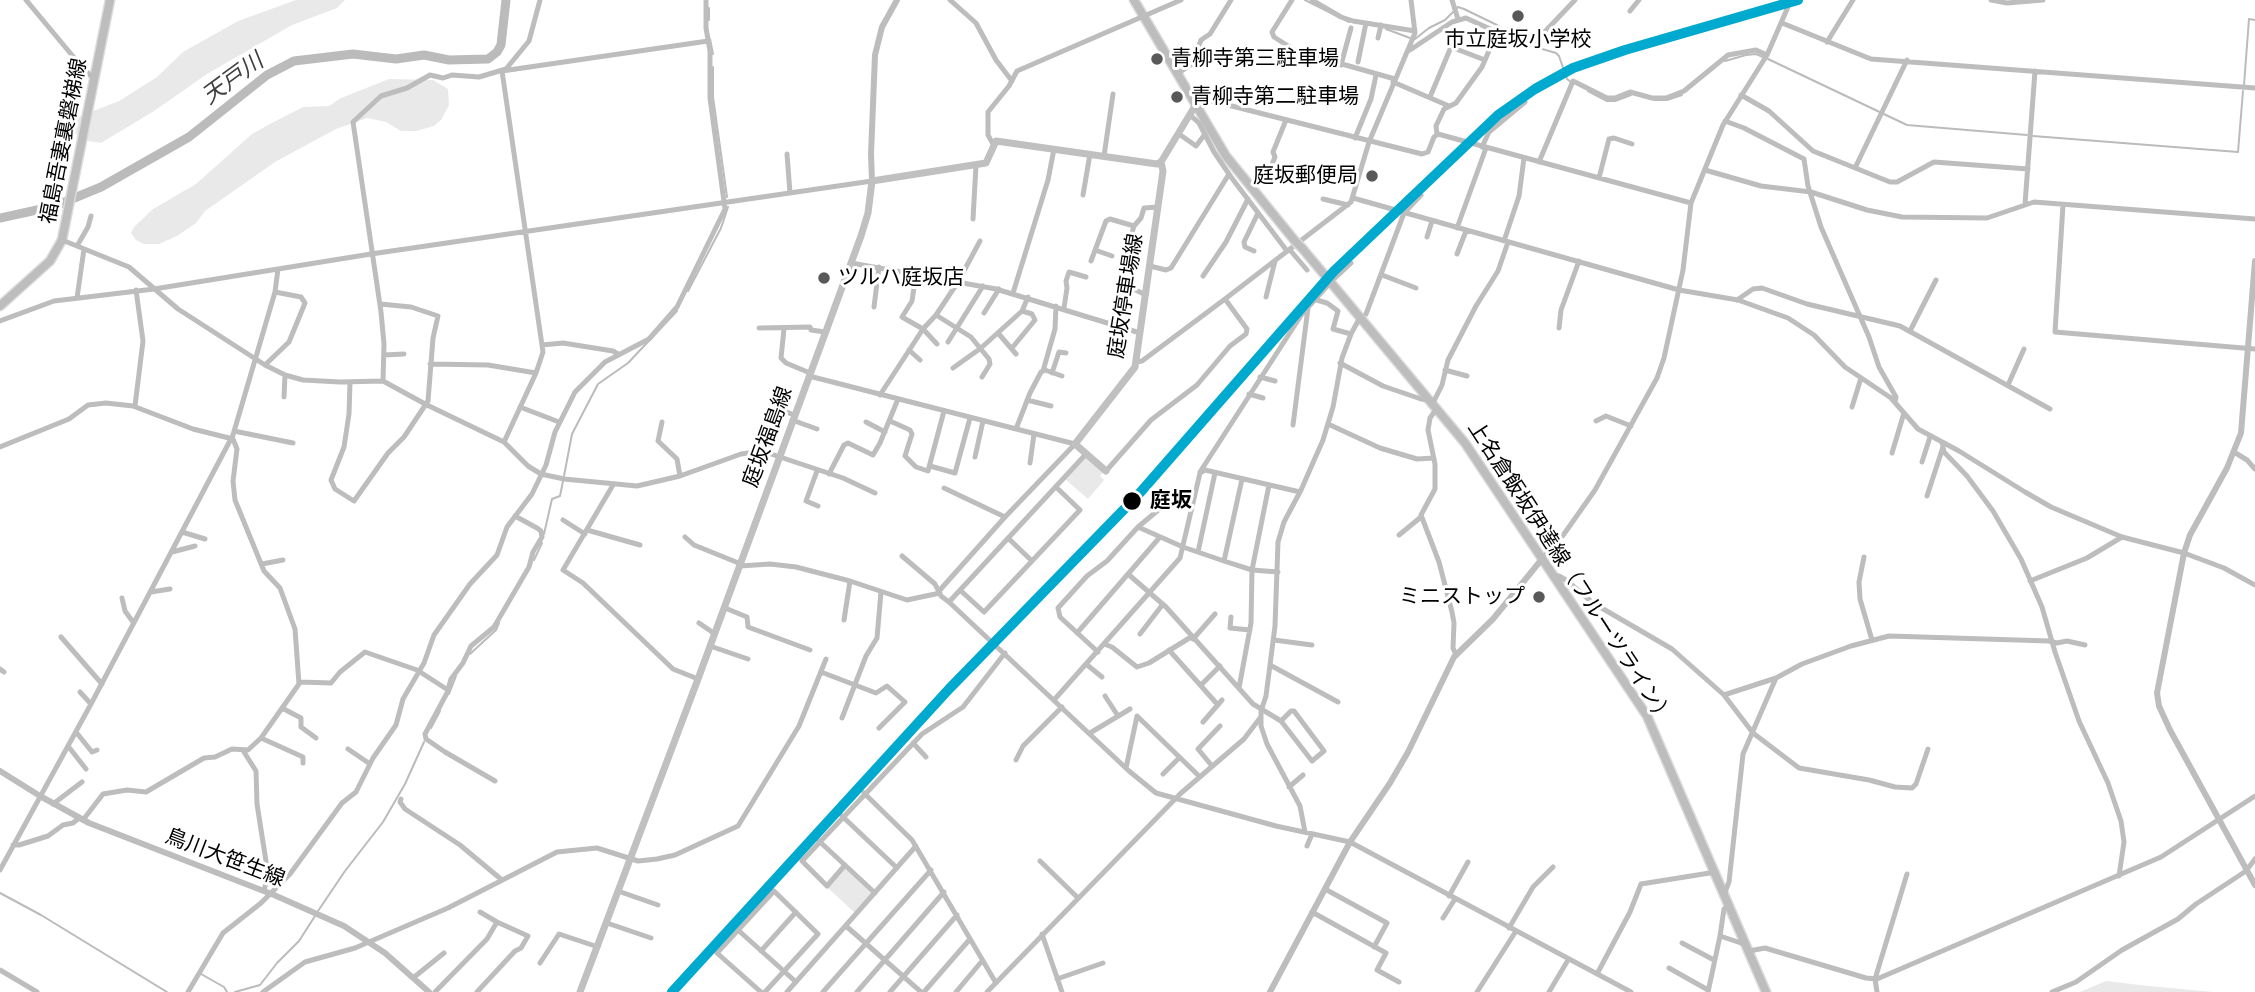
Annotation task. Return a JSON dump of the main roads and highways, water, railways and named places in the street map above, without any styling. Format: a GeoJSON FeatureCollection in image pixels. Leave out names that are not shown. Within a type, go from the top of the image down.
{"type":"FeatureCollection","features":[{"type":"Feature","properties":{"kind":"main road","name":"福島吾妻裏磐梯線"},"geometry":{"type":"LineString","coordinates":[[0,306],[46,265],[62,240],[110,0]]}},
{"type":"Feature","properties":{"kind":"main road"},"geometry":{"type":"LineString","coordinates":[[1134,0],[1195,106]]}},
{"type":"Feature","properties":{"kind":"main road","name":"庭坂停車場線"},"geometry":{"type":"LineString","coordinates":[[1106,471],[1076,444],[1135,367],[1163,168],[1161,162],[1195,106]]}},
{"type":"Feature","properties":{"kind":"main road","name":"上名倉飯坂伊達線（フルーツライン）"},"geometry":{"type":"LineString","coordinates":[[1195,106],[1232,164],[1465,443],[1655,730],[1766,992]]}},
{"type":"Feature","properties":{"kind":"main road","name":"庭坂福島線"},"geometry":{"type":"LineString","coordinates":[[580,992],[741,565],[851,263],[868,213],[872,181],[988,162],[993,144],[1000,141],[1157,164],[1161,162]]}},
{"type":"Feature","properties":{"kind":"waterway","name":"天戸川"},"geometry":{"type":"LineString","coordinates":[[0,218],[55,206],[101,187],[189,137],[267,75],[294,61],[353,54],[396,59],[424,55],[449,60],[488,59],[501,45],[506,0]]}},
{"type":"Feature","properties":{"kind":"waterway"},"geometry":{"type":"LineString","coordinates":[[1305,0],[1349,22]]}},
{"type":"Feature","properties":{"kind":"waterway"},"geometry":{"type":"LineString","coordinates":[[1415,39],[1445,20],[1458,7],[1497,25],[1525,44],[1556,53],[1567,79],[1571,82]]}},
{"type":"Feature","properties":{"kind":"waterway"},"geometry":{"type":"LineString","coordinates":[[709,8],[709,20]]}},
{"type":"Feature","properties":{"kind":"waterway"},"geometry":{"type":"LineString","coordinates":[[2244,85],[2249,19],[2255,20]]}},
{"type":"Feature","properties":{"kind":"waterway"},"geometry":{"type":"LineString","coordinates":[[1386,29],[1410,38]]}},
{"type":"Feature","properties":{"kind":"waterway"},"geometry":{"type":"LineString","coordinates":[[710,39],[713,54]]}},
{"type":"Feature","properties":{"kind":"waterway"},"geometry":{"type":"LineString","coordinates":[[1725,61],[1746,55],[1756,54],[1763,57]]}},
{"type":"Feature","properties":{"kind":"waterway"},"geometry":{"type":"LineString","coordinates":[[1768,59],[1907,125],[2027,135]]}},
{"type":"Feature","properties":{"kind":"waterway"},"geometry":{"type":"LineString","coordinates":[[713,67],[713,97],[727,197]]}},
{"type":"Feature","properties":{"kind":"waterway"},"geometry":{"type":"LineString","coordinates":[[1588,91],[1607,101],[1631,95]]}},
{"type":"Feature","properties":{"kind":"waterway"},"geometry":{"type":"LineString","coordinates":[[2033,136],[2238,152],[2243,91]]}},
{"type":"Feature","properties":{"kind":"waterway"},"geometry":{"type":"LineString","coordinates":[[1654,100],[1667,100],[1682,95]]}},
{"type":"Feature","properties":{"kind":"waterway"},"geometry":{"type":"LineString","coordinates":[[688,291],[721,228],[728,207]]}},
{"type":"Feature","properties":{"kind":"waterway"},"geometry":{"type":"LineString","coordinates":[[564,476],[572,434],[598,384],[628,363],[677,311]]}},
{"type":"Feature","properties":{"kind":"waterway"},"geometry":{"type":"LineString","coordinates":[[544,534],[552,499],[560,496],[563,481]]}},
{"type":"Feature","properties":{"kind":"waterway"},"geometry":{"type":"LineString","coordinates":[[534,560],[542,543]]}},
{"type":"Feature","properties":{"kind":"waterway"},"geometry":{"type":"LineString","coordinates":[[470,654],[496,630],[499,623]]}},
{"type":"Feature","properties":{"kind":"waterway"},"geometry":{"type":"LineString","coordinates":[[449,694],[456,676]]}},
{"type":"Feature","properties":{"kind":"waterway"},"geometry":{"type":"LineString","coordinates":[[431,728],[440,711]]}},
{"type":"Feature","properties":{"kind":"waterway"},"geometry":{"type":"LineString","coordinates":[[318,911],[383,822],[405,784],[424,742]]}},
{"type":"Feature","properties":{"kind":"waterway"},"geometry":{"type":"LineString","coordinates":[[0,893],[167,992]]}},
{"type":"Feature","properties":{"kind":"waterway"},"geometry":{"type":"LineString","coordinates":[[235,992],[260,985],[299,941],[315,916]]}},
{"type":"Feature","properties":{"kind":"waterway"},"geometry":{"type":"LineString","coordinates":[[201,974],[224,987],[227,992]]}},
{"type":"Feature","properties":{"kind":"place","name":"市立庭坂小学校"},"geometry":{"type":"Point","coordinates":[1518,16]}},
{"type":"Feature","properties":{"kind":"place","name":"青柳寺第三駐車場"},"geometry":{"type":"Point","coordinates":[1157,59]}},
{"type":"Feature","properties":{"kind":"place","name":"青柳寺第二駐車場"},"geometry":{"type":"Point","coordinates":[1177,97]}},
{"type":"Feature","properties":{"kind":"place","name":"庭坂郵便局"},"geometry":{"type":"Point","coordinates":[1372,176]}},
{"type":"Feature","properties":{"kind":"place","name":"ツルハ庭坂店"},"geometry":{"type":"Point","coordinates":[824,278]}},
{"type":"Feature","properties":{"kind":"place","name":"庭坂"},"geometry":{"type":"Point","coordinates":[1132,501]}},
{"type":"Feature","properties":{"kind":"place","name":"ミニストップ"},"geometry":{"type":"Point","coordinates":[1539,597]}}]}
